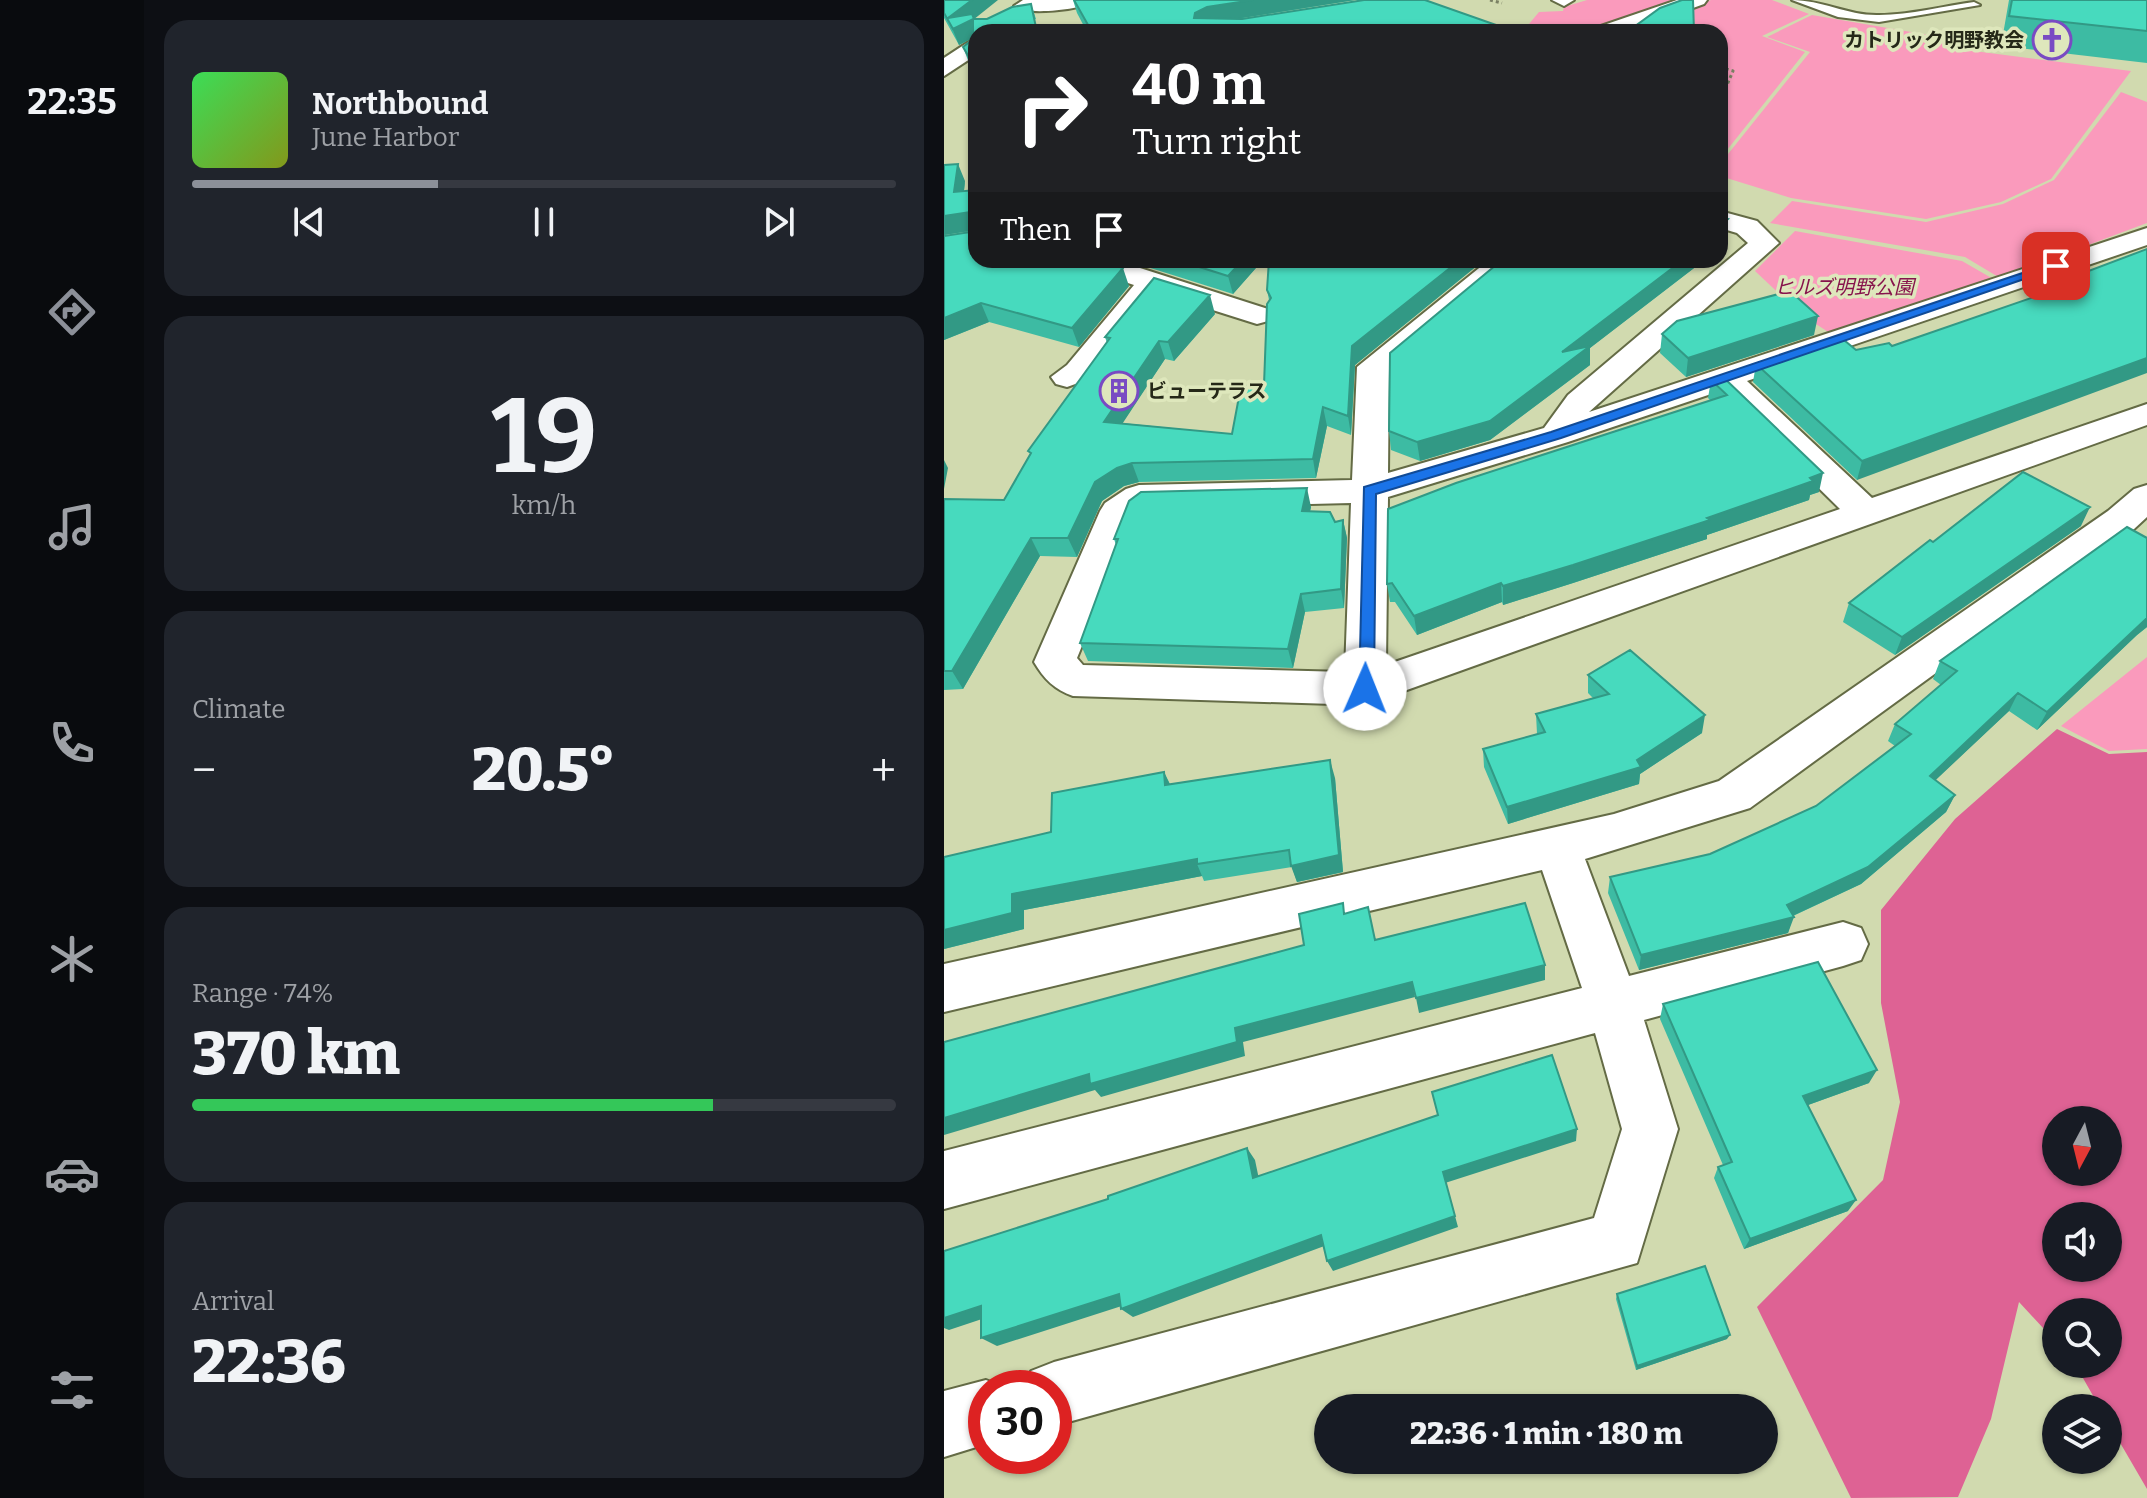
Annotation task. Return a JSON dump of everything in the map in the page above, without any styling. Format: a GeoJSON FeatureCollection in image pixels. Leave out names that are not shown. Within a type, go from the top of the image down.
{"type":"FeatureCollection","features":[{"type":"Feature","properties":{"kind":"street"},"geometry":{"type":"LineString","coordinates":[[1002,23],[1028,3],[1085,0]]}},
{"type":"Feature","properties":{"kind":"street"},"geometry":{"type":"LineString","coordinates":[[1629,24],[1697,0]]}},
{"type":"Feature","properties":{"kind":"street"},"geometry":{"type":"LineString","coordinates":[[944,69],[968,50]]}},
{"type":"Feature","properties":{"kind":"street"},"geometry":{"type":"LineString","coordinates":[[1556,435],[1580,402],[1765,243],[1747,227],[1728,221]]}},
{"type":"Feature","properties":{"kind":"street"},"geometry":{"type":"LineString","coordinates":[[2147,236],[1556,435],[1369,491],[1139,497],[1118,511],[1055,662],[1073,680],[1365,689],[2147,414]]}},
{"type":"Feature","properties":{"kind":"street"},"geometry":{"type":"LineString","coordinates":[[1109,268],[1257,315]]}},
{"type":"Feature","properties":{"kind":"street"},"geometry":{"type":"LineString","coordinates":[[1365,689],[1373,367],[1497,268]]}},
{"type":"Feature","properties":{"kind":"street"},"geometry":{"type":"LineString","coordinates":[[1067,377],[1078,372],[1151,283]]}},
{"type":"Feature","properties":{"kind":"street"},"geometry":{"type":"LineString","coordinates":[[1725,378],[1866,513]]}},
{"type":"Feature","properties":{"kind":"street"},"geometry":{"type":"LineString","coordinates":[[944,988],[1614,833],[1734,795],[2121,520],[2147,497]]}},
{"type":"Feature","properties":{"kind":"street"},"geometry":{"type":"LineString","coordinates":[[1072,1389],[1616,1242],[1650,1129],[1592,1010],[1557,846]]}},
{"type":"Feature","properties":{"kind":"street"},"geometry":{"type":"LineString","coordinates":[[947,1179],[1843,944]]}},
{"type":"Feature","properties":{"kind":"street"},"geometry":{"type":"LineString","coordinates":[[944,1424],[968,1417]]}},
{"type":"Feature","properties":{"kind":"lane"},"geometry":{"type":"LineString","coordinates":[[1798,0],[1842,15],[1879,19],[1974,5]]}},
{"type":"Feature","properties":{"kind":"path"},"geometry":{"type":"LineString","coordinates":[[1490,0],[1502,3]]}},
{"type":"Feature","properties":{"kind":"green space"},"geometry":{"type":"Polygon","coordinates":[[[1587,0],[1683,0],[1616,24],[1529,24],[1539,12],[1563,11],[1564,7],[1587,0]]]}},
{"type":"Feature","properties":{"kind":"green space"},"geometry":{"type":"Polygon","coordinates":[[[1711,0],[1772,0],[1809,14],[1762,36],[1805,52],[1728,149],[1728,24],[1650,24],[1711,0]]]}},
{"type":"Feature","properties":{"kind":"green space"},"geometry":{"type":"Polygon","coordinates":[[[1812,15],[1975,43],[1974,51],[2131,71],[2051,179],[2001,202],[1926,219],[1791,198],[1728,178],[1728,154],[1810,52],[1767,37],[1812,15]]]}},
{"type":"Feature","properties":{"kind":"green space"},"geometry":{"type":"Polygon","coordinates":[[[2121,92],[2147,102],[2147,223],[2000,278],[1965,257],[1770,223],[1792,201],[1926,222],[2003,204],[2054,180],[2121,92]]]}},
{"type":"Feature","properties":{"kind":"green space","name":"ヒルズ明野公園"},"geometry":{"type":"Polygon","coordinates":[[[1795,231],[1962,261],[1995,280],[1836,337],[1802,315],[1755,271],[1795,231]]]}},
{"type":"Feature","properties":{"kind":"green space"},"geometry":{"type":"Polygon","coordinates":[[[2147,657],[2147,749],[2109,751],[2061,726],[2147,657]]]}},
{"type":"Feature","properties":{"kind":"shaded area"},"geometry":{"type":"Polygon","coordinates":[[[2057,729],[2109,754],[2147,752],[2147,1489],[2122,1446],[2122,1394],[2092,1394],[2083,1378],[2122,1378],[2122,1298],[2042,1298],[2042,1327],[2019,1302],[1991,1419],[1958,1497],[1851,1498],[1757,1307],[1883,1180],[1900,1102],[1881,1003],[1881,910],[1955,819],[2057,729]]]}},
{"type":"Feature","properties":{"kind":"building"},"geometry":{"type":"Polygon","coordinates":[[[944,0],[972,0],[948,18],[972,14],[974,19],[987,19],[1012,7],[1031,4],[1035,24],[973,24],[973,19],[953,29],[944,13],[944,0]]]}},
{"type":"Feature","properties":{"kind":"building"},"geometry":{"type":"Polygon","coordinates":[[[1074,0],[1253,0],[1207,7],[1195,13],[1194,18],[1242,19],[1364,0],[1425,0],[1493,24],[1088,24],[1074,0]]]}},
{"type":"Feature","properties":{"kind":"building"},"geometry":{"type":"Polygon","coordinates":[[[1682,0],[1693,0],[1694,24],[1638,24],[1660,8],[1682,0]]]}},
{"type":"Feature","properties":{"kind":"building"},"geometry":{"type":"Polygon","coordinates":[[[2012,0],[2147,0],[2147,31],[2009,16],[2012,0]]]}},
{"type":"Feature","properties":{"kind":"building"},"geometry":{"type":"Polygon","coordinates":[[[958,164],[954,192],[968,191],[968,212],[944,216],[944,165],[958,164]]]}},
{"type":"Feature","properties":{"kind":"building"},"geometry":{"type":"Polygon","coordinates":[[[968,232],[968,268],[1123,268],[1072,328],[981,303],[944,318],[944,236],[968,232]]]}},
{"type":"Feature","properties":{"kind":"building"},"geometry":{"type":"Polygon","coordinates":[[[2147,249],[2147,358],[1862,461],[1756,364],[1839,336],[1856,350],[1889,343],[1892,346],[2060,288],[2054,284],[2147,249]]]}},
{"type":"Feature","properties":{"kind":"building"},"geometry":{"type":"Polygon","coordinates":[[[1202,268],[1236,268],[1228,276],[1202,268]]]}},
{"type":"Feature","properties":{"kind":"building"},"geometry":{"type":"Polygon","coordinates":[[[1268,268],[1450,268],[1352,346],[1348,416],[1323,407],[1313,459],[1132,463],[1117,468],[1095,482],[1068,538],[1031,538],[952,671],[944,671],[944,499],[1004,500],[1031,453],[1028,451],[1110,338],[1105,337],[1154,278],[1210,295],[1168,342],[1159,341],[1104,422],[1232,434],[1241,386],[1264,385],[1267,304],[1271,298],[1267,290],[1268,268]]]}},
{"type":"Feature","properties":{"kind":"building"},"geometry":{"type":"Polygon","coordinates":[[[1492,268],[1672,268],[1562,352],[1590,346],[1490,421],[1417,442],[1389,431],[1390,353],[1492,268]]]}},
{"type":"Feature","properties":{"kind":"building"},"geometry":{"type":"Polygon","coordinates":[[[1790,291],[1818,316],[1688,358],[1662,334],[1677,321],[1790,291]]]}},
{"type":"Feature","properties":{"kind":"building"},"geometry":{"type":"Polygon","coordinates":[[[1722,376],[1823,473],[1810,478],[1813,481],[1707,518],[1710,520],[1573,565],[1503,586],[1501,583],[1414,616],[1392,583],[1387,584],[1388,509],[1456,483],[1727,395],[1711,380],[1722,376]]]}},
{"type":"Feature","properties":{"kind":"building"},"geometry":{"type":"Polygon","coordinates":[[[2023,472],[2090,507],[1902,637],[1849,603],[1930,540],[1933,542],[2023,472]]]}},
{"type":"Feature","properties":{"kind":"building"},"geometry":{"type":"Polygon","coordinates":[[[1307,488],[1302,511],[1330,512],[1335,522],[1343,520],[1341,589],[1301,594],[1288,649],[1080,643],[1129,501],[1141,492],[1307,488]]]}},
{"type":"Feature","properties":{"kind":"building"},"geometry":{"type":"Polygon","coordinates":[[[2127,527],[2147,538],[2147,618],[2047,712],[2018,693],[1930,776],[1955,795],[1868,867],[1787,905],[1794,917],[1641,955],[1610,877],[1710,854],[1816,806],[1911,734],[1895,724],[1957,671],[1940,661],[2127,527]]]}},
{"type":"Feature","properties":{"kind":"building"},"geometry":{"type":"Polygon","coordinates":[[[1630,650],[1705,715],[1637,760],[1641,767],[1507,807],[1483,749],[1545,732],[1536,714],[1609,694],[1588,675],[1630,650]]]}},
{"type":"Feature","properties":{"kind":"building"},"geometry":{"type":"Polygon","coordinates":[[[1330,760],[1339,855],[1291,866],[1289,850],[1197,864],[1197,859],[1012,894],[1012,913],[944,930],[944,857],[1051,832],[1052,793],[1164,772],[1165,785],[1330,760]]]}},
{"type":"Feature","properties":{"kind":"building"},"geometry":{"type":"Polygon","coordinates":[[[1343,903],[1344,914],[1368,907],[1375,940],[1525,903],[1545,965],[1416,998],[1412,982],[1235,1028],[1237,1042],[1090,1084],[1089,1074],[944,1118],[944,1042],[1304,945],[1299,914],[1343,903]]]}},
{"type":"Feature","properties":{"kind":"building"},"geometry":{"type":"Polygon","coordinates":[[[1818,962],[1877,1070],[1803,1096],[1856,1200],[1750,1239],[1718,1167],[1732,1162],[1663,1004],[1818,962]]]}},
{"type":"Feature","properties":{"kind":"building"},"geometry":{"type":"Polygon","coordinates":[[[1552,1055],[1577,1129],[1443,1172],[1455,1216],[1327,1261],[1321,1235],[1121,1309],[1119,1294],[981,1338],[981,1306],[944,1318],[944,1251],[1108,1199],[1108,1196],[1247,1148],[1253,1178],[1438,1115],[1432,1092],[1552,1055]]]}},
{"type":"Feature","properties":{"kind":"building"},"geometry":{"type":"Polygon","coordinates":[[[1705,1266],[1730,1335],[1637,1366],[1617,1294],[1705,1266]]]}},
{"type":"Feature","properties":{"kind":"place","name":"カトリック明野教会"},"geometry":{"type":"Point","coordinates":[2052,40]}},
{"type":"Feature","properties":{"kind":"place","name":"ビューテラス"},"geometry":{"type":"Point","coordinates":[1119,391]}},
{"type":"Feature","properties":{"kind":"route"},"geometry":{"type":"LineString","coordinates":[[1365,689],[1369,491],[1556,435],[2056,266]]}}]}
